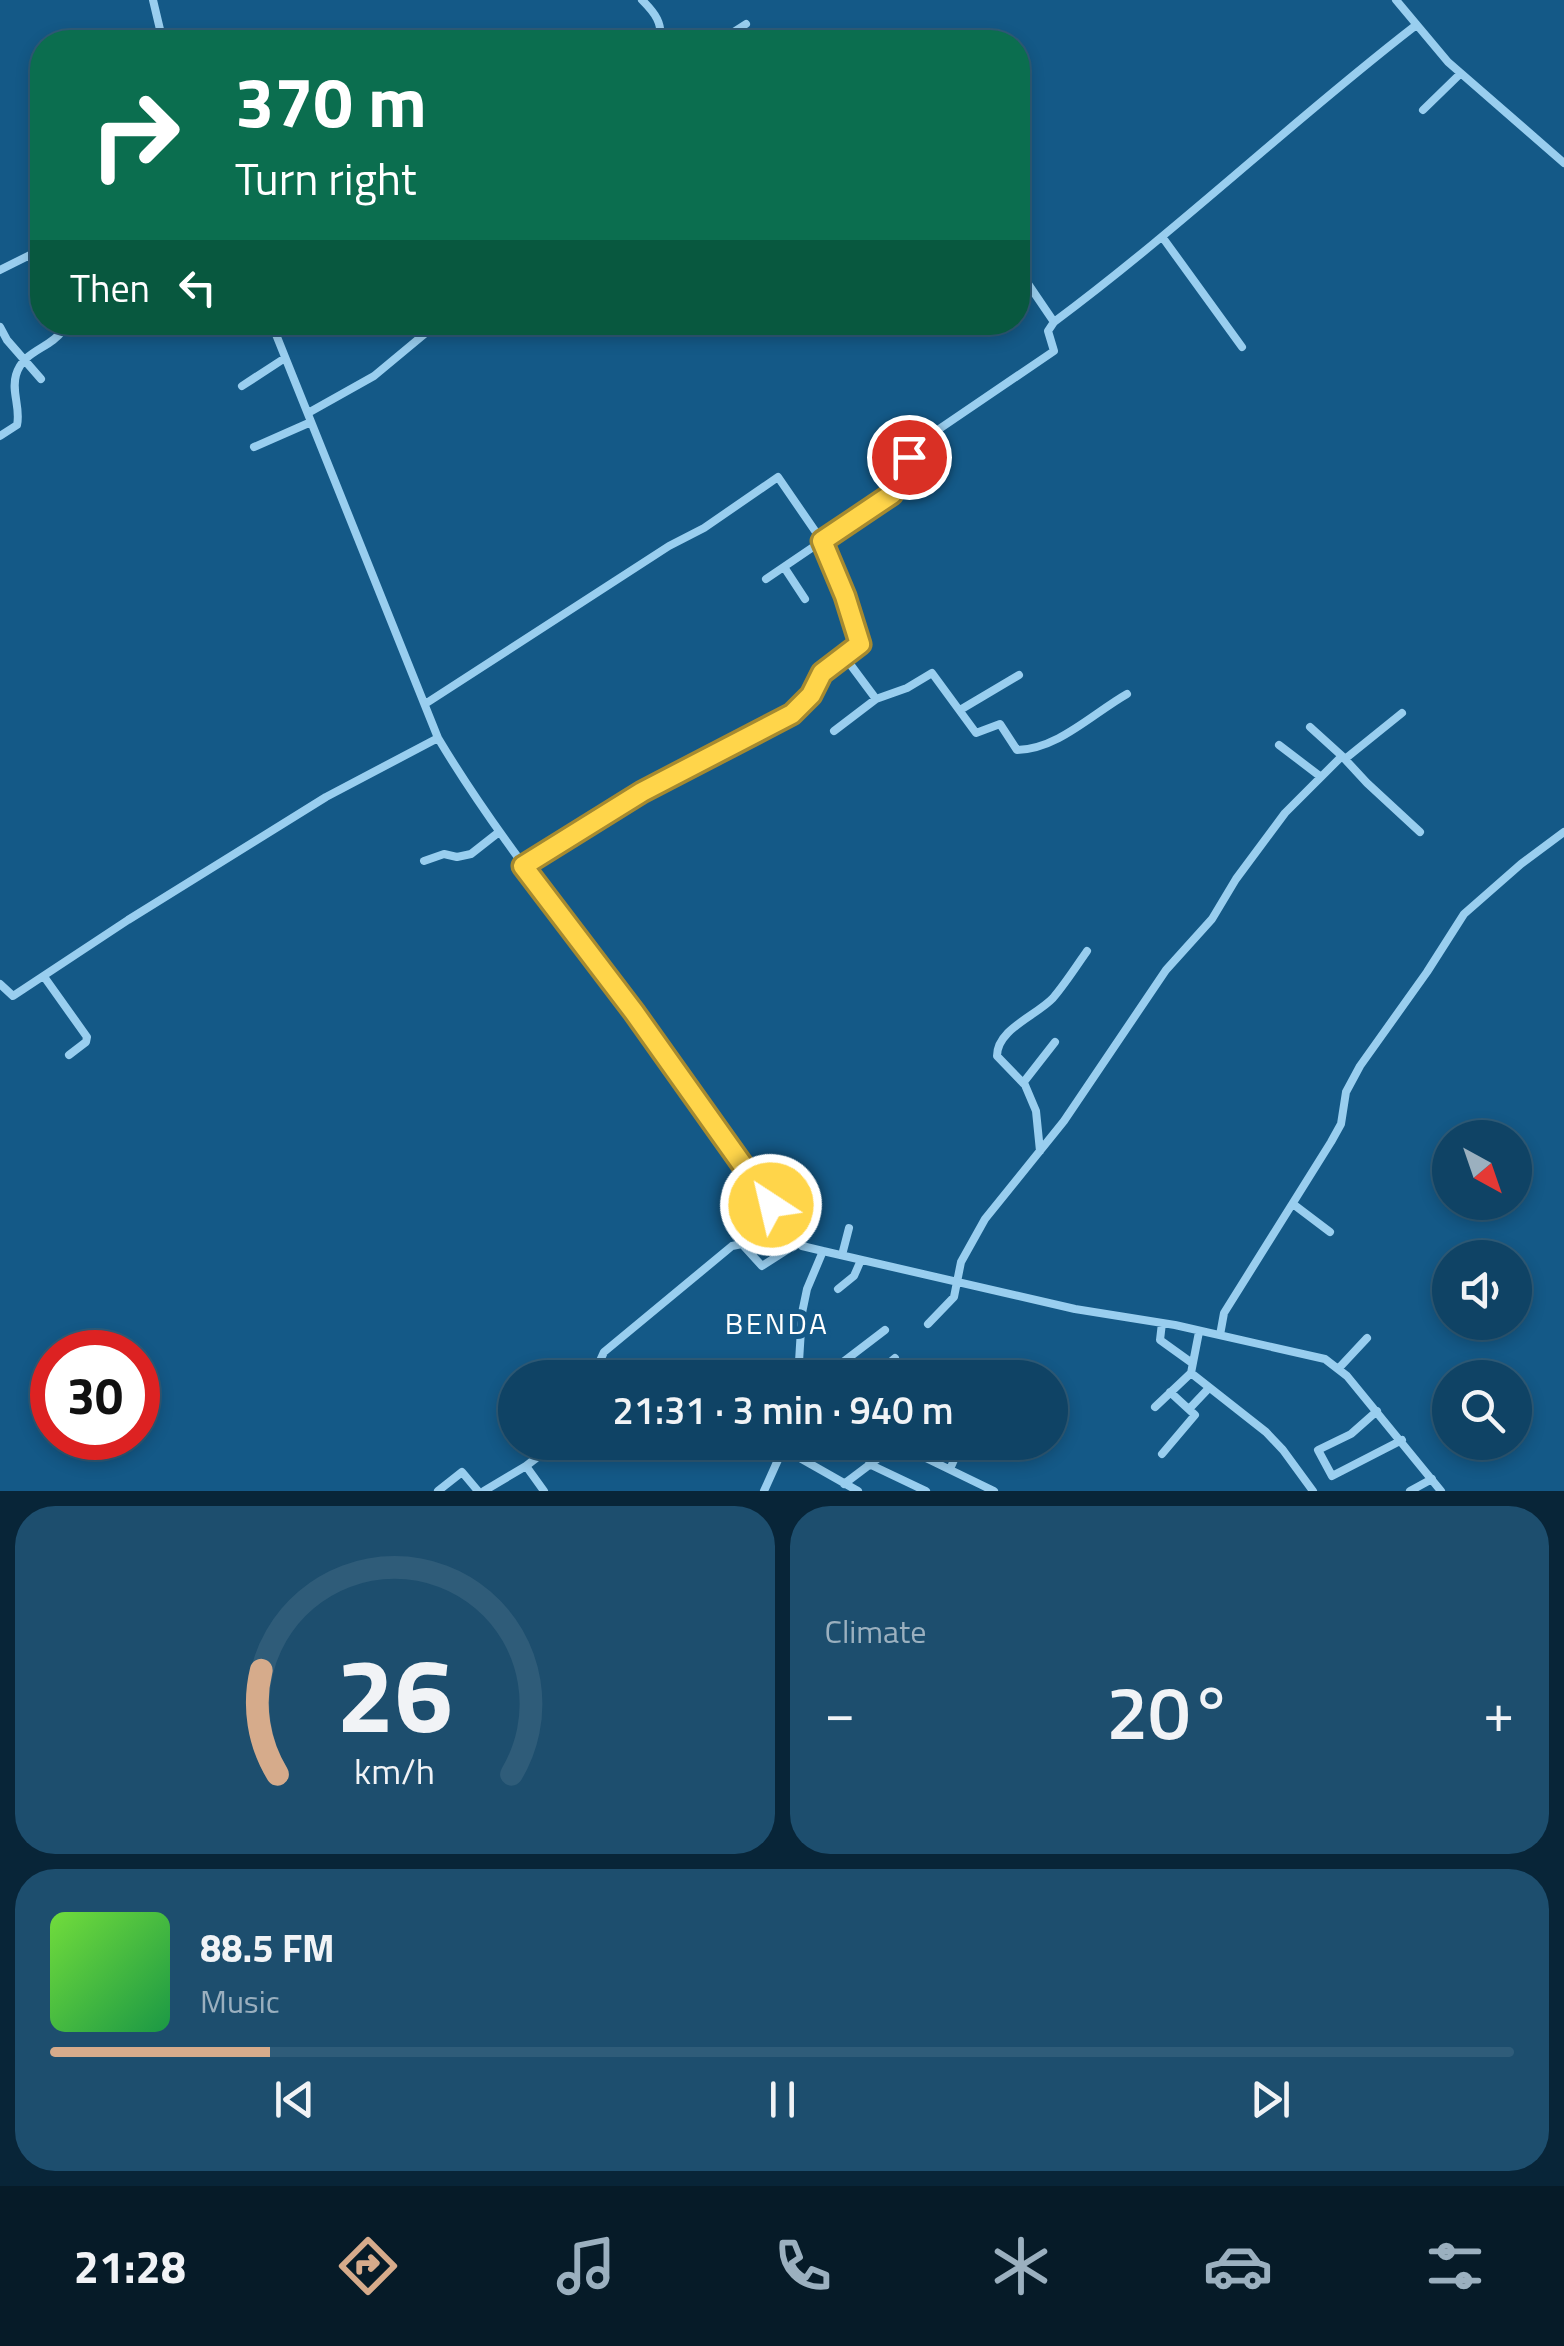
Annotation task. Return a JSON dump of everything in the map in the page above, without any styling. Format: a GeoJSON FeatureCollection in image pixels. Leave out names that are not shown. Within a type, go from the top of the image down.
{"type":"FeatureCollection","features":[{"type":"Feature","properties":{"kind":"street"},"geometry":{"type":"LineString","coordinates":[[153,0],[160,30]]}},
{"type":"Feature","properties":{"kind":"street"},"geometry":{"type":"LineString","coordinates":[[642,0],[658,18],[661,30]]}},
{"type":"Feature","properties":{"kind":"street"},"geometry":{"type":"LineString","coordinates":[[1396,0],[1460,74],[1564,163]]}},
{"type":"Feature","properties":{"kind":"street"},"geometry":{"type":"LineString","coordinates":[[737,30],[746,24]]}},
{"type":"Feature","properties":{"kind":"street"},"geometry":{"type":"LineString","coordinates":[[766,579],[892,494],[905,465],[923,440],[1051,354],[1054,347],[1048,331],[1054,322],[1163,238],[1317,104],[1415,26]]}},
{"type":"Feature","properties":{"kind":"street"},"geometry":{"type":"LineString","coordinates":[[1423,110],[1460,74]]}},
{"type":"Feature","properties":{"kind":"street"},"geometry":{"type":"LineString","coordinates":[[1163,238],[1242,346]]}},
{"type":"Feature","properties":{"kind":"street"},"geometry":{"type":"LineString","coordinates":[[0,270],[30,256]]}},
{"type":"Feature","properties":{"kind":"street"},"geometry":{"type":"LineString","coordinates":[[1030,287],[1054,322]]}},
{"type":"Feature","properties":{"kind":"street"},"geometry":{"type":"LineString","coordinates":[[0,328],[41,378]]}},
{"type":"Feature","properties":{"kind":"street"},"geometry":{"type":"LineString","coordinates":[[0,436],[17,424],[15,376],[23,358],[60,335]]}},
{"type":"Feature","properties":{"kind":"street"},"geometry":{"type":"LineString","coordinates":[[276,335],[438,738],[523,866],[634,1012],[802,1246],[958,1284],[1162,1323],[1326,1360],[1338,1368],[1402,1440],[1441,1491]]}},
{"type":"Feature","properties":{"kind":"street"},"geometry":{"type":"LineString","coordinates":[[254,448],[374,376],[423,335]]}},
{"type":"Feature","properties":{"kind":"street"},"geometry":{"type":"LineString","coordinates":[[242,386],[285,358]]}},
{"type":"Feature","properties":{"kind":"street"},"geometry":{"type":"LineString","coordinates":[[425,704],[778,477],[822,541],[860,644],[822,673],[811,695],[792,714],[642,792],[523,866]]}},
{"type":"Feature","properties":{"kind":"street"},"geometry":{"type":"LineString","coordinates":[[784,567],[805,599]]}},
{"type":"Feature","properties":{"kind":"street"},"geometry":{"type":"LineString","coordinates":[[844,656],[876,699]]}},
{"type":"Feature","properties":{"kind":"street"},"geometry":{"type":"LineString","coordinates":[[834,732],[876,699],[907,688],[929,672],[935,674],[976,733],[1000,724],[1016,750],[1032,751],[1073,730],[1127,694]]}},
{"type":"Feature","properties":{"kind":"street"},"geometry":{"type":"LineString","coordinates":[[960,710],[1019,675]]}},
{"type":"Feature","properties":{"kind":"street"},"geometry":{"type":"LineString","coordinates":[[928,1324],[954,1297],[961,1262],[985,1219],[1040,1151],[1166,970],[1212,919],[1285,812],[1344,758],[1402,713]]}},
{"type":"Feature","properties":{"kind":"street"},"geometry":{"type":"LineString","coordinates":[[1310,727],[1420,832]]}},
{"type":"Feature","properties":{"kind":"street"},"geometry":{"type":"LineString","coordinates":[[0,984],[14,996],[310,808],[438,738]]}},
{"type":"Feature","properties":{"kind":"street"},"geometry":{"type":"LineString","coordinates":[[1278,745],[1321,778]]}},
{"type":"Feature","properties":{"kind":"street"},"geometry":{"type":"LineString","coordinates":[[424,861],[444,854],[471,854],[499,832]]}},
{"type":"Feature","properties":{"kind":"street"},"geometry":{"type":"LineString","coordinates":[[1220,1335],[1224,1313],[1341,1124],[1346,1092],[1360,1066],[1428,972],[1464,914],[1564,832]]}},
{"type":"Feature","properties":{"kind":"street"},"geometry":{"type":"LineString","coordinates":[[1040,1151],[1036,1111],[1023,1082],[997,1056],[999,1043],[1052,998],[1087,951]]}},
{"type":"Feature","properties":{"kind":"street"},"geometry":{"type":"LineString","coordinates":[[45,978],[87,1037],[69,1055]]}},
{"type":"Feature","properties":{"kind":"street"},"geometry":{"type":"LineString","coordinates":[[1023,1082],[1055,1042]]}},
{"type":"Feature","properties":{"kind":"street"},"geometry":{"type":"LineString","coordinates":[[1293,1204],[1330,1232]]}},
{"type":"Feature","properties":{"kind":"street"},"geometry":{"type":"LineString","coordinates":[[842,1255],[850,1228]]}},
{"type":"Feature","properties":{"kind":"street"},"geometry":{"type":"LineString","coordinates":[[600,1360],[604,1352],[732,1246],[741,1243],[764,1266],[789,1248],[794,1237]]}},
{"type":"Feature","properties":{"kind":"street"},"geometry":{"type":"LineString","coordinates":[[800,1360],[805,1301],[823,1251]]}},
{"type":"Feature","properties":{"kind":"street"},"geometry":{"type":"LineString","coordinates":[[838,1288],[854,1276],[861,1260]]}},
{"type":"Feature","properties":{"kind":"street"},"geometry":{"type":"LineString","coordinates":[[1162,1323],[1160,1340],[1208,1389],[1266,1432],[1312,1491]]}},
{"type":"Feature","properties":{"kind":"street"},"geometry":{"type":"LineString","coordinates":[[845,1360],[884,1330]]}},
{"type":"Feature","properties":{"kind":"street"},"geometry":{"type":"LineString","coordinates":[[1155,1407],[1191,1368],[1199,1332]]}},
{"type":"Feature","properties":{"kind":"street"},"geometry":{"type":"LineString","coordinates":[[1338,1368],[1367,1338]]}},
{"type":"Feature","properties":{"kind":"street"},"geometry":{"type":"LineString","coordinates":[[1190,1408],[1208,1389]]}},
{"type":"Feature","properties":{"kind":"street"},"geometry":{"type":"LineString","coordinates":[[1162,1454],[1194,1412],[1170,1392]]}},
{"type":"Feature","properties":{"kind":"street"},"geometry":{"type":"LineString","coordinates":[[1377,1412],[1350,1434],[1319,1449],[1332,1476],[1402,1440]]}},
{"type":"Feature","properties":{"kind":"street"},"geometry":{"type":"LineString","coordinates":[[438,1491],[462,1472],[481,1491],[534,1460]]}},
{"type":"Feature","properties":{"kind":"street"},"geometry":{"type":"LineString","coordinates":[[764,1491],[779,1460]]}},
{"type":"Feature","properties":{"kind":"street"},"geometry":{"type":"LineString","coordinates":[[803,1460],[858,1491]]}},
{"type":"Feature","properties":{"kind":"street"},"geometry":{"type":"LineString","coordinates":[[844,1484],[874,1460]]}},
{"type":"Feature","properties":{"kind":"street"},"geometry":{"type":"LineString","coordinates":[[931,1460],[994,1491]]}},
{"type":"Feature","properties":{"kind":"street"},"geometry":{"type":"LineString","coordinates":[[950,1469],[954,1460]]}},
{"type":"Feature","properties":{"kind":"street"},"geometry":{"type":"LineString","coordinates":[[870,1464],[926,1491]]}},
{"type":"Feature","properties":{"kind":"street"},"geometry":{"type":"LineString","coordinates":[[526,1466],[544,1491]]}},
{"type":"Feature","properties":{"kind":"street"},"geometry":{"type":"LineString","coordinates":[[1410,1491],[1432,1479]]}},
{"type":"Feature","properties":{"kind":"district","name":"BENDA"},"geometry":{"type":"Point","coordinates":[777,1324]}},
{"type":"Feature","properties":{"kind":"route"},"geometry":{"type":"LineString","coordinates":[[771,1205],[634,1012],[523,866],[642,792],[792,714],[811,695],[818,677],[860,644],[822,541],[888,498],[909,457]]}}]}
